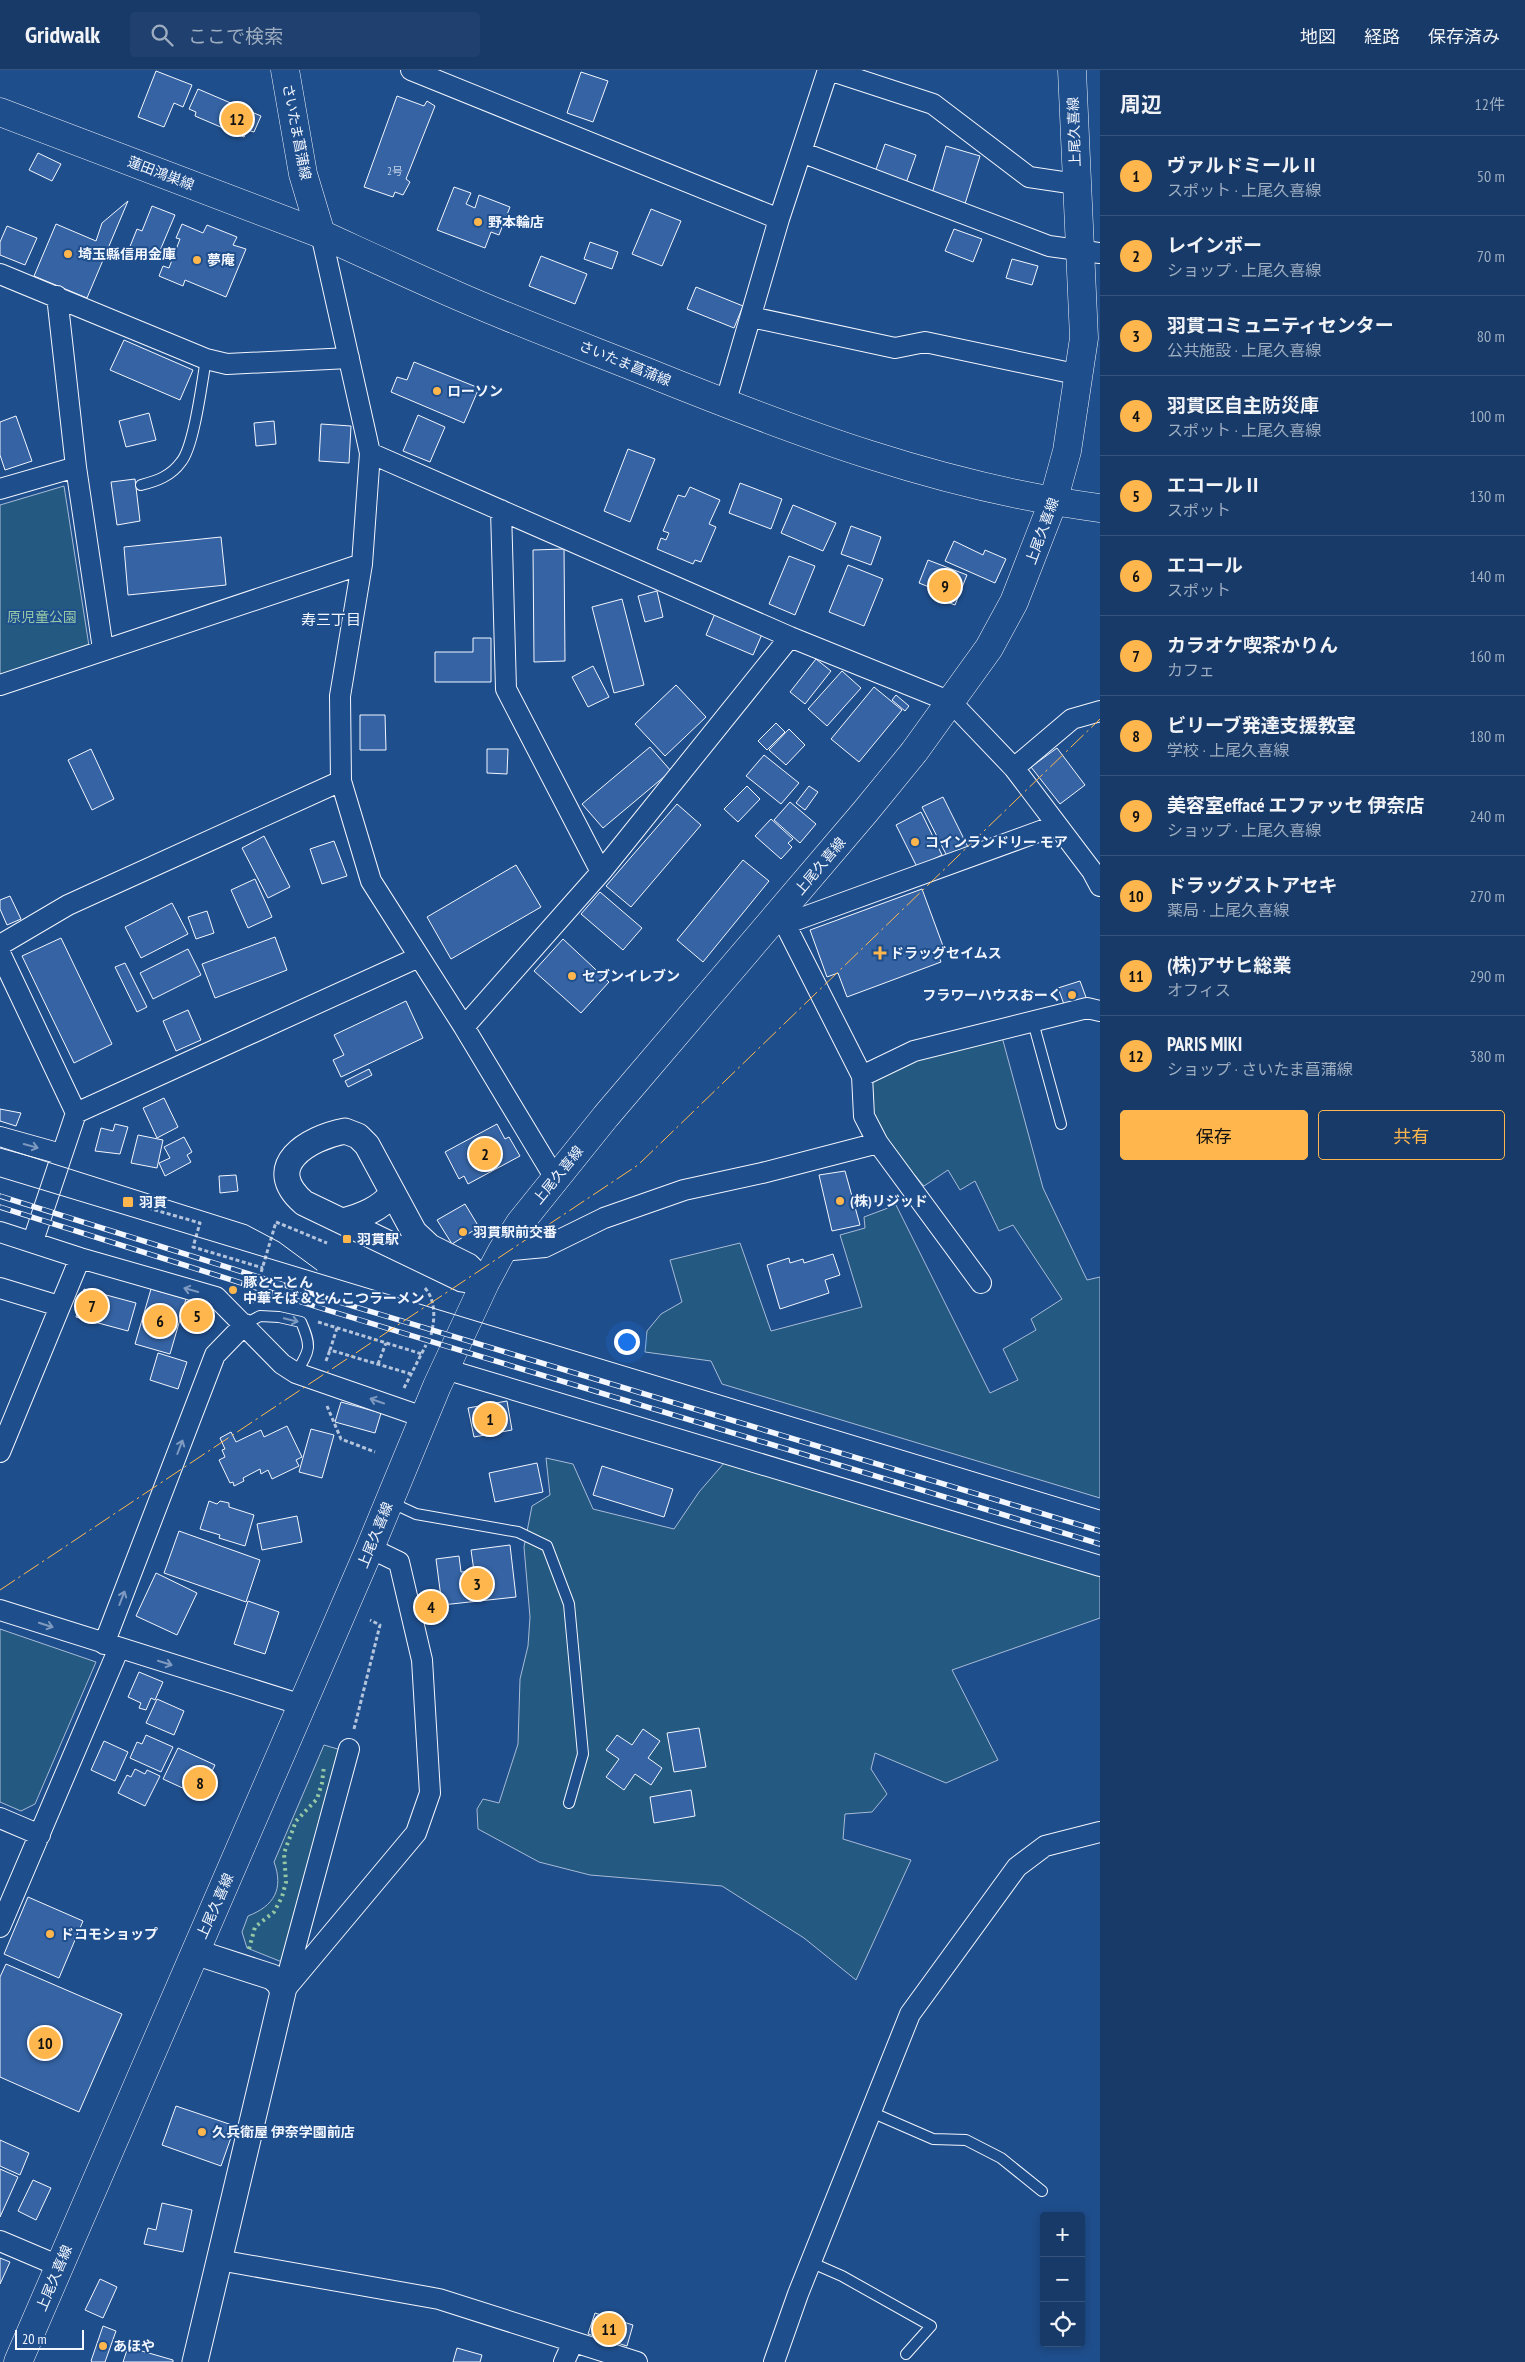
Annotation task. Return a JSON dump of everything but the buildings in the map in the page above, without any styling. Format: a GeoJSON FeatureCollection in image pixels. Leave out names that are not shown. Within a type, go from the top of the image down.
{"type":"FeatureCollection","features":[{"type":"Feature","properties":{"kind":"main road","name":"さいたま菖蒲線"},"geometry":{"type":"LineString","coordinates":[[284,70],[303,174],[322,234],[459,297],[725,404],[918,469],[994,490],[1053,502],[1100,508]]}},
{"type":"Feature","properties":{"kind":"main road","name":"上尾久喜線"},"geometry":{"type":"LineString","coordinates":[[18,2362],[370,1548],[423,1417],[485,1283],[502,1251],[555,1178],[781,921],[951,702],[989,648],[1014,602],[1053,502],[1066,451],[1080,375],[1091,252],[1076,184],[1072,70]]}},
{"type":"Feature","properties":{"kind":"main road","name":"蓮田鴻巣線"},"geometry":{"type":"LineString","coordinates":[[0,112],[322,234]]}},
{"type":"Feature","properties":{"kind":"street"},"geometry":{"type":"LineString","coordinates":[[411,70],[779,219]]}},
{"type":"Feature","properties":{"kind":"street"},"geometry":{"type":"LineString","coordinates":[[725,404],[779,219],[828,70],[933,104],[1029,176],[1076,184]]}},
{"type":"Feature","properties":{"kind":"street"},"geometry":{"type":"LineString","coordinates":[[801,152],[1049,246],[1091,252]]}},
{"type":"Feature","properties":{"kind":"street"},"geometry":{"type":"LineString","coordinates":[[322,234],[370,453],[362,564],[340,696],[341,781],[371,881],[464,1027],[555,1178]]}},
{"type":"Feature","properties":{"kind":"street"},"geometry":{"type":"LineString","coordinates":[[0,274],[206,359],[227,364],[349,358]]}},
{"type":"Feature","properties":{"kind":"street"},"geometry":{"type":"LineString","coordinates":[[57,296],[76,467],[103,649]]}},
{"type":"Feature","properties":{"kind":"street"},"geometry":{"type":"LineString","coordinates":[[751,317],[895,348],[925,342],[1080,375]]}},
{"type":"Feature","properties":{"kind":"street"},"geometry":{"type":"LineString","coordinates":[[370,453],[790,637],[951,702],[1014,768],[1097,875]]}},
{"type":"Feature","properties":{"kind":"street"},"geometry":{"type":"LineString","coordinates":[[0,489],[76,467]]}},
{"type":"Feature","properties":{"kind":"street"},"geometry":{"type":"LineString","coordinates":[[501,510],[506,689],[601,872]]}},
{"type":"Feature","properties":{"kind":"street"},"geometry":{"type":"LineString","coordinates":[[0,685],[362,564]]}},
{"type":"Feature","properties":{"kind":"street"},"geometry":{"type":"LineString","coordinates":[[464,1027],[601,872],[790,637]]}},
{"type":"Feature","properties":{"kind":"street"},"geometry":{"type":"LineString","coordinates":[[1014,768],[1072,719],[1100,711]]}},
{"type":"Feature","properties":{"kind":"street"},"geometry":{"type":"LineString","coordinates":[[0,945],[68,905],[341,781]]}},
{"type":"Feature","properties":{"kind":"street"},"geometry":{"type":"LineString","coordinates":[[981,1282],[878,1143],[864,1116],[862,1076],[781,921],[1057,825]]}},
{"type":"Feature","properties":{"kind":"street"},"geometry":{"type":"LineString","coordinates":[[0,953],[76,1113]]}},
{"type":"Feature","properties":{"kind":"street"},"geometry":{"type":"LineString","coordinates":[[32,1241],[76,1113],[419,957]]}},
{"type":"Feature","properties":{"kind":"street"},"geometry":{"type":"LineString","coordinates":[[862,1076],[914,1052],[1087,1008],[1100,1011]]}},
{"type":"Feature","properties":{"kind":"street"},"geometry":{"type":"LineString","coordinates":[[345,1131],[358,1136],[367,1145],[414,1232],[422,1241],[468,1266],[485,1283],[462,1279],[304,1203],[295,1195],[287,1182],[286,1170],[289,1160],[300,1151],[332,1134],[345,1131]]}},
{"type":"Feature","properties":{"kind":"street"},"geometry":{"type":"LineString","coordinates":[[0,1137],[61,1154]]}},
{"type":"Feature","properties":{"kind":"street"},"geometry":{"type":"LineString","coordinates":[[502,1251],[545,1247],[604,1218],[684,1190],[762,1173],[878,1143]]}},
{"type":"Feature","properties":{"kind":"street"},"geometry":{"type":"LineString","coordinates":[[344,1221],[368,1214],[388,1200],[393,1193]]}},
{"type":"Feature","properties":{"kind":"street"},"geometry":{"type":"LineString","coordinates":[[0,1232],[80,1258],[216,1297],[245,1324],[282,1364],[296,1373],[423,1417]]}},
{"type":"Feature","properties":{"kind":"street"},"geometry":{"type":"LineString","coordinates":[[1,1443],[80,1258]]}},
{"type":"Feature","properties":{"kind":"street"},"geometry":{"type":"LineString","coordinates":[[0,1288],[60,1306]]}},
{"type":"Feature","properties":{"kind":"street"},"geometry":{"type":"LineString","coordinates":[[0,1927],[40,1835],[111,1646],[215,1354],[245,1324]]}},
{"type":"Feature","properties":{"kind":"street"},"geometry":{"type":"LineString","coordinates":[[445,1368],[1100,1566]]}},
{"type":"Feature","properties":{"kind":"street"},"geometry":{"type":"LineString","coordinates":[[283,1992],[416,1833],[430,1793],[422,1660],[399,1562],[370,1548]]}},
{"type":"Feature","properties":{"kind":"street"},"geometry":{"type":"LineString","coordinates":[[0,1610],[302,1705]]}},
{"type":"Feature","properties":{"kind":"street"},"geometry":{"type":"LineString","coordinates":[[195,2362],[283,1992],[349,1748]]}},
{"type":"Feature","properties":{"kind":"street"},"geometry":{"type":"LineString","coordinates":[[0,1818],[40,1835]]}},
{"type":"Feature","properties":{"kind":"street"},"geometry":{"type":"LineString","coordinates":[[774,2362],[810,2262],[910,2014],[1017,1867],[1046,1846],[1100,1832]]}},
{"type":"Feature","properties":{"kind":"street"},"geometry":{"type":"LineString","coordinates":[[195,1952],[272,1977],[279,1983],[283,1992]]}},
{"type":"Feature","properties":{"kind":"street"},"geometry":{"type":"LineString","coordinates":[[0,2241],[59,2266]]}},
{"type":"Feature","properties":{"kind":"street"},"geometry":{"type":"LineString","coordinates":[[219,2260],[439,2300],[637,2362]]}},
{"type":"Feature","properties":{"kind":"street"},"geometry":{"type":"LineString","coordinates":[[564,2362],[573,2342]]}},
{"type":"Feature","properties":{"kind":"lane"},"geometry":{"type":"LineString","coordinates":[[141,485],[162,479],[182,462],[193,430],[206,359]]}},
{"type":"Feature","properties":{"kind":"lane"},"geometry":{"type":"LineString","coordinates":[[1033,1022],[1061,1124]]}},
{"type":"Feature","properties":{"kind":"lane"},"geometry":{"type":"LineString","coordinates":[[245,1324],[260,1316],[279,1317],[302,1322],[310,1341],[306,1356],[296,1373]]}},
{"type":"Feature","properties":{"kind":"lane"},"geometry":{"type":"LineString","coordinates":[[389,1502],[416,1514],[518,1532],[546,1546],[569,1604],[583,1754],[569,1803]]}},
{"type":"Feature","properties":{"kind":"lane"},"geometry":{"type":"LineString","coordinates":[[871,2112],[933,2139],[966,2140],[1001,2158],[1042,2191]]}},
{"type":"Feature","properties":{"kind":"lane"},"geometry":{"type":"LineString","coordinates":[[810,2262],[842,2276],[931,2326],[906,2354]]}},
{"type":"Feature","properties":{"kind":"path"},"geometry":{"type":"LineString","coordinates":[[148,1208],[200,1223],[193,1247],[263,1268]]}},
{"type":"Feature","properties":{"kind":"path"},"geometry":{"type":"LineString","coordinates":[[262,1306],[252,1303],[276,1222],[330,1244]]}},
{"type":"Feature","properties":{"kind":"path"},"geometry":{"type":"LineString","coordinates":[[400,1395],[431,1335],[434,1321],[431,1298],[419,1283]]}},
{"type":"Feature","properties":{"kind":"path"},"geometry":{"type":"LineString","coordinates":[[309,1320],[422,1354]]}},
{"type":"Feature","properties":{"kind":"path"},"geometry":{"type":"LineString","coordinates":[[337,1328],[330,1350],[411,1374]]}},
{"type":"Feature","properties":{"kind":"path"},"geometry":{"type":"LineString","coordinates":[[378,1364],[386,1343]]}},
{"type":"Feature","properties":{"kind":"path"},"geometry":{"type":"LineString","coordinates":[[323,1398],[341,1439],[375,1452]]}},
{"type":"Feature","properties":{"kind":"path"},"geometry":{"type":"LineString","coordinates":[[349,1748],[380,1625],[370,1620]]}},
{"type":"Feature","properties":{"kind":"green space","name":"原児童公園"},"geometry":{"type":"Polygon","coordinates":[[[64,486],[89,646],[0,676],[0,505],[64,486]]]}},
{"type":"Feature","properties":{"kind":"green space"},"geometry":{"type":"Polygon","coordinates":[[[1002,1037],[1043,1188],[1087,1280],[1100,1277],[1100,1498],[722,1384],[711,1361],[645,1352],[647,1331],[661,1314],[682,1302],[670,1260],[740,1243],[771,1331],[862,1307],[840,1235],[865,1228],[864,1217],[896,1205],[990,1393],[1018,1380],[1003,1349],[1036,1330],[1031,1319],[1062,1299],[1013,1225],[999,1231],[975,1181],[960,1190],[948,1170],[924,1186],[877,1131],[872,1110],[870,1080],[919,1057],[1002,1037]]]}},
{"type":"Feature","properties":{"kind":"green space"},"geometry":{"type":"Polygon","coordinates":[[[546,1458],[573,1464],[593,1509],[674,1529],[699,1492],[725,1462],[1100,1573],[1100,1618],[952,1670],[998,1760],[946,1783],[875,1753],[871,1769],[887,1794],[872,1812],[845,1814],[843,1839],[911,1860],[856,1980],[804,1938],[722,1886],[590,1875],[539,1862],[478,1829],[477,1809],[483,1799],[499,1803],[518,1744],[520,1679],[528,1646],[530,1617],[524,1547],[532,1506],[550,1495],[546,1458]]]}},
{"type":"Feature","properties":{"kind":"green space"},"geometry":{"type":"Polygon","coordinates":[[[0,1629],[96,1662],[35,1804],[21,1811],[0,1802],[0,1629]]]}},
{"type":"Feature","properties":{"kind":"green space"},"geometry":{"type":"Polygon","coordinates":[[[324,1745],[341,1750],[282,1962],[247,1948],[242,1932],[248,1916],[264,1907],[274,1895],[278,1880],[274,1862],[324,1745]]]}},
{"type":"Feature","properties":{"kind":"tram line"},"geometry":{"type":"LineString","coordinates":[[0,1147],[247,1225],[279,1242],[317,1270]]}},
{"type":"Feature","properties":{"kind":"tram line"},"geometry":{"type":"LineString","coordinates":[[0,1177],[1100,1510]]}},
{"type":"Feature","properties":{"kind":"railway"},"geometry":{"type":"LineString","coordinates":[[0,1196],[329,1299],[1100,1531]]}},
{"type":"Feature","properties":{"kind":"railway"},"geometry":{"type":"LineString","coordinates":[[0,1207],[327,1310],[1100,1544]]}},
{"type":"Feature","properties":{"kind":"hedge"},"geometry":{"type":"LineString","coordinates":[[249,1949],[255,1927],[274,1912],[282,1897],[286,1882],[284,1853],[296,1821],[317,1799],[322,1783],[324,1766]]}},
{"type":"Feature","properties":{"kind":"power"},"geometry":{"type":"LineString","coordinates":[[0,1590],[638,1165],[1100,719]]}},
{"type":"Feature","properties":{"kind":"place","name":"PARIS MIKI"},"geometry":{"type":"Point","coordinates":[237,119]}},
{"type":"Feature","properties":{"kind":"place","name":"野本輪店"},"geometry":{"type":"Point","coordinates":[478,222]}},
{"type":"Feature","properties":{"kind":"place","name":"埼玉縣信用金庫"},"geometry":{"type":"Point","coordinates":[68,254]}},
{"type":"Feature","properties":{"kind":"place","name":"夢庵"},"geometry":{"type":"Point","coordinates":[197,260]}},
{"type":"Feature","properties":{"kind":"place","name":"ローソン"},"geometry":{"type":"Point","coordinates":[437,391]}},
{"type":"Feature","properties":{"kind":"place","name":"美容室effacé エファッセ 伊奈店"},"geometry":{"type":"Point","coordinates":[945,586]}},
{"type":"Feature","properties":{"kind":"place","name":"コインランドリー モア"},"geometry":{"type":"Point","coordinates":[915,842]}},
{"type":"Feature","properties":{"kind":"place","name":"ドラッグセイムス"},"geometry":{"type":"Point","coordinates":[880,953]}},
{"type":"Feature","properties":{"kind":"place","name":"セブンイレブン"},"geometry":{"type":"Point","coordinates":[572,976]}},
{"type":"Feature","properties":{"kind":"place","name":"フラワーハウスおーく"},"geometry":{"type":"Point","coordinates":[1072,995]}},
{"type":"Feature","properties":{"kind":"place","name":"レインボー"},"geometry":{"type":"Point","coordinates":[485,1154]}},
{"type":"Feature","properties":{"kind":"place","name":"(株)リジッド"},"geometry":{"type":"Point","coordinates":[840,1201]}},
{"type":"Feature","properties":{"kind":"place","name":"羽貫"},"geometry":{"type":"Point","coordinates":[128,1202]}},
{"type":"Feature","properties":{"kind":"place","name":"羽貫駅前交番"},"geometry":{"type":"Point","coordinates":[463,1232]}},
{"type":"Feature","properties":{"kind":"place","name":"羽貫駅"},"geometry":{"type":"Point","coordinates":[347,1239]}},
{"type":"Feature","properties":{"kind":"place","name":"豚とことん 中華そば＆とんこつラーメン"},"geometry":{"type":"Point","coordinates":[233,1290]}},
{"type":"Feature","properties":{"kind":"place","name":"カラオケ喫茶かりん"},"geometry":{"type":"Point","coordinates":[92,1306]}},
{"type":"Feature","properties":{"kind":"place","name":"エコールⅡ"},"geometry":{"type":"Point","coordinates":[197,1316]}},
{"type":"Feature","properties":{"kind":"place","name":"エコール"},"geometry":{"type":"Point","coordinates":[160,1321]}},
{"type":"Feature","properties":{"kind":"place","name":"ヴァルドミールⅡ"},"geometry":{"type":"Point","coordinates":[490,1419]}},
{"type":"Feature","properties":{"kind":"place","name":"羽貫コミュニティセンター"},"geometry":{"type":"Point","coordinates":[477,1584]}},
{"type":"Feature","properties":{"kind":"place","name":"羽貫区自主防災庫"},"geometry":{"type":"Point","coordinates":[431,1607]}},
{"type":"Feature","properties":{"kind":"place","name":"ビリーブ発達支援教室"},"geometry":{"type":"Point","coordinates":[200,1783]}},
{"type":"Feature","properties":{"kind":"place","name":"ドコモショップ"},"geometry":{"type":"Point","coordinates":[50,1934]}},
{"type":"Feature","properties":{"kind":"place","name":"ドラッグストアセキ"},"geometry":{"type":"Point","coordinates":[45,2043]}},
{"type":"Feature","properties":{"kind":"place","name":"久兵衛屋 伊奈学園前店"},"geometry":{"type":"Point","coordinates":[202,2132]}},
{"type":"Feature","properties":{"kind":"place","name":"(株)アサヒ総業"},"geometry":{"type":"Point","coordinates":[609,2329]}},
{"type":"Feature","properties":{"kind":"place","name":"あほや"},"geometry":{"type":"Point","coordinates":[103,2346]}},
{"type":"Feature","properties":{"kind":"district","name":"寿三丁目"},"geometry":{"type":"Point","coordinates":[331,619]}}]}
